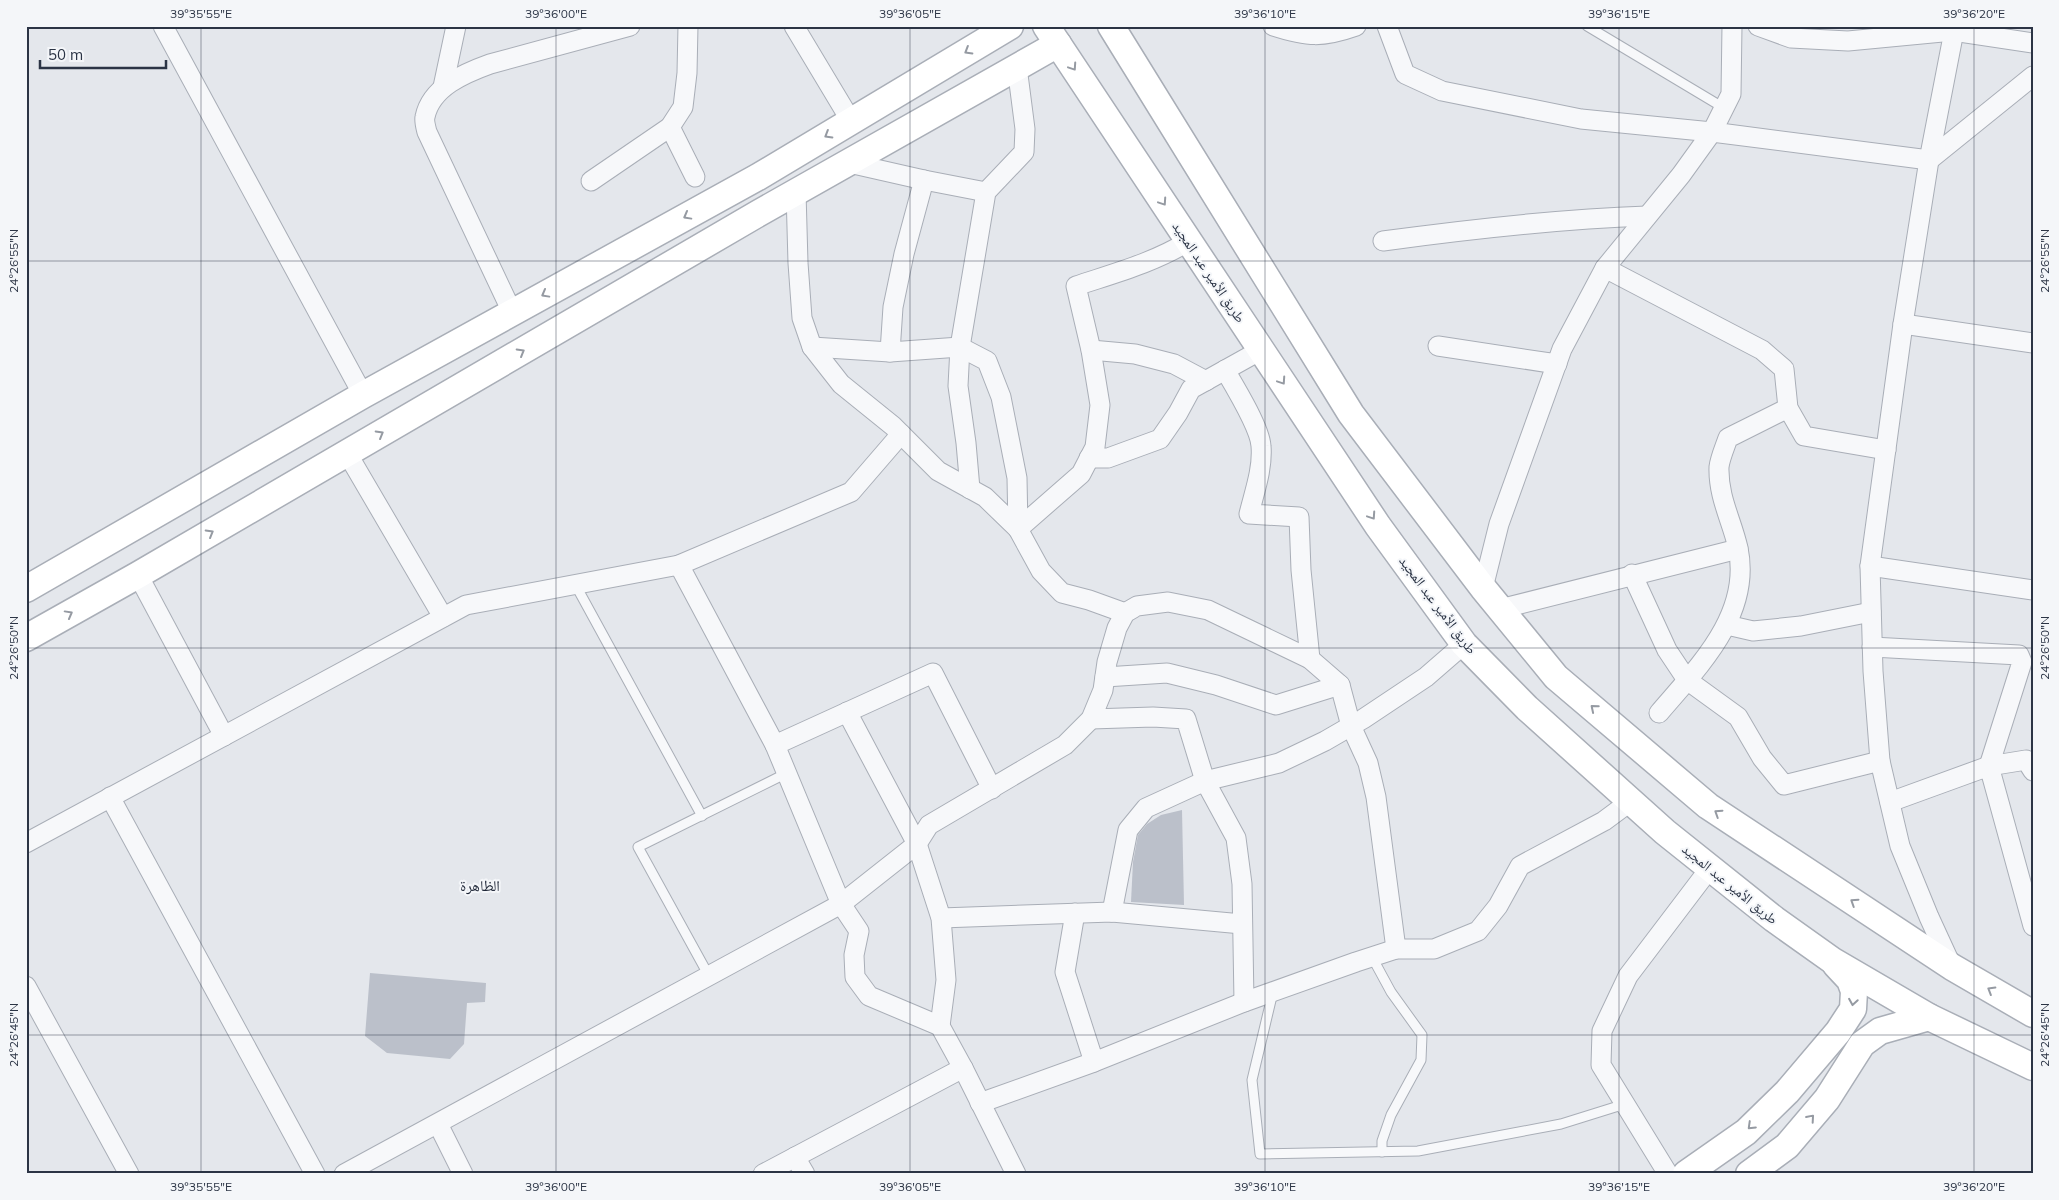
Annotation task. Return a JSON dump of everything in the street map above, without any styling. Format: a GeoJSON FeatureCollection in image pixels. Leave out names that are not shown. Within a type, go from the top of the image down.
{"type":"FeatureCollection","features":[{"type":"Feature","properties":{"kind":"main road"},"geometry":{"type":"LineString","coordinates":[[26,589],[363,394],[758,177],[1010,26]]}},
{"type":"Feature","properties":{"kind":"main road"},"geometry":{"type":"LineString","coordinates":[[1111,26],[1351,414],[1483,588],[1556,677],[1708,806],[1952,967],[2033,1014]]}},
{"type":"Feature","properties":{"kind":"main road"},"geometry":{"type":"LineString","coordinates":[[1134,26],[1143,78]]}},
{"type":"Feature","properties":{"kind":"main road"},"geometry":{"type":"LineString","coordinates":[[26,638],[138,575],[848,162],[1016,68],[1052,35]]}},
{"type":"Feature","properties":{"kind":"main road","name":"طريق الأمير عبد المجيد"},"geometry":{"type":"LineString","coordinates":[[1052,35],[1378,526],[1464,644],[1526,708],[1631,801],[1774,919],[1832,961],[1929,1017],[2033,1067]]}},
{"type":"Feature","properties":{"kind":"main road"},"geometry":{"type":"LineString","coordinates":[[319,420],[344,455]]}},
{"type":"Feature","properties":{"kind":"main road"},"geometry":{"type":"LineString","coordinates":[[1686,1174],[1746,1132],[1787,1092],[1838,1032],[1853,1008],[1854,991],[1850,980],[1832,961]]}},
{"type":"Feature","properties":{"kind":"main road"},"geometry":{"type":"LineString","coordinates":[[1749,1174],[1787,1146],[1827,1099],[1862,1044],[1880,1030],[1929,1017]]}},
{"type":"Feature","properties":{"kind":"street"},"geometry":{"type":"LineString","coordinates":[[163,26],[363,394]]}},
{"type":"Feature","properties":{"kind":"street"},"geometry":{"type":"LineString","coordinates":[[443,87],[456,26]]}},
{"type":"Feature","properties":{"kind":"street"},"geometry":{"type":"LineString","coordinates":[[512,312],[427,132],[425,117],[432,102],[443,87],[468,72],[490,64],[630,26]]}},
{"type":"Feature","properties":{"kind":"street"},"geometry":{"type":"LineString","coordinates":[[591,181],[670,127],[683,107],[688,73],[688,26]]}},
{"type":"Feature","properties":{"kind":"street"},"geometry":{"type":"LineString","coordinates":[[794,26],[851,121]]}},
{"type":"Feature","properties":{"kind":"street"},"geometry":{"type":"LineString","coordinates":[[1273,26],[1297,34],[1330,35],[1356,26]]}},
{"type":"Feature","properties":{"kind":"street"},"geometry":{"type":"LineString","coordinates":[[1387,26],[1405,74],[1442,91],[1581,119],[1712,132],[1929,160],[2033,76]]}},
{"type":"Feature","properties":{"kind":"street"},"geometry":{"type":"LineString","coordinates":[[1483,588],[1500,524],[1562,349],[1605,268],[1682,175],[1712,132],[1731,94],[1732,26]]}},
{"type":"Feature","properties":{"kind":"street"},"geometry":{"type":"LineString","coordinates":[[1758,26],[1791,38],[1848,41],[1954,29],[2033,43]]}},
{"type":"Feature","properties":{"kind":"street"},"geometry":{"type":"LineString","coordinates":[[1952,967],[1928,917],[1900,846],[1880,761],[1872,647],[1870,566],[1903,324],[1929,160],[1954,29]]}},
{"type":"Feature","properties":{"kind":"street"},"geometry":{"type":"LineString","coordinates":[[970,489],[958,386],[960,347],[986,192],[1024,152],[1025,129],[1016,68]]}},
{"type":"Feature","properties":{"kind":"street"},"geometry":{"type":"LineString","coordinates":[[670,127],[695,177]]}},
{"type":"Feature","properties":{"kind":"street"},"geometry":{"type":"LineString","coordinates":[[848,162],[986,192]]}},
{"type":"Feature","properties":{"kind":"street"},"geometry":{"type":"LineString","coordinates":[[890,352],[894,307],[900,272],[924,180]]}},
{"type":"Feature","properties":{"kind":"street"},"geometry":{"type":"LineString","coordinates":[[796,192],[802,318],[812,347],[841,384],[901,434],[938,471],[985,497],[1018,529],[1041,571],[1062,593],[1125,613]]}},
{"type":"Feature","properties":{"kind":"street"},"geometry":{"type":"LineString","coordinates":[[1383,241],[1494,226],[1592,218],[1648,216]]}},
{"type":"Feature","properties":{"kind":"street"},"geometry":{"type":"LineString","coordinates":[[1018,529],[1081,474],[1095,447],[1100,405],[1091,350],[1076,286],[1166,255],[1188,241]]}},
{"type":"Feature","properties":{"kind":"street"},"geometry":{"type":"LineString","coordinates":[[1605,268],[1762,350],[1784,369],[1788,408],[1804,436],[1886,450]]}},
{"type":"Feature","properties":{"kind":"street"},"geometry":{"type":"LineString","coordinates":[[1903,324],[2033,343]]}},
{"type":"Feature","properties":{"kind":"street"},"geometry":{"type":"LineString","coordinates":[[1438,346],[1557,364]]}},
{"type":"Feature","properties":{"kind":"street"},"geometry":{"type":"LineString","coordinates":[[812,347],[890,352],[960,347],[987,361],[1001,397],[1016,478],[1018,529]]}},
{"type":"Feature","properties":{"kind":"street"},"geometry":{"type":"LineString","coordinates":[[1091,350],[1136,354],[1174,364],[1206,381]]}},
{"type":"Feature","properties":{"kind":"street"},"geometry":{"type":"LineString","coordinates":[[1089,458],[1108,458],[1160,439],[1178,413],[1191,389],[1261,350]]}},
{"type":"Feature","properties":{"kind":"street"},"geometry":{"type":"LineString","coordinates":[[1225,370],[1250,416],[1262,445],[1259,474],[1249,514],[1299,518],[1301,570],[1310,659]]}},
{"type":"Feature","properties":{"kind":"street"},"geometry":{"type":"LineString","coordinates":[[1659,713],[1706,658],[1727,624],[1741,584],[1738,549],[1722,500],[1719,466],[1728,438],[1788,408]]}},
{"type":"Feature","properties":{"kind":"street"},"geometry":{"type":"LineString","coordinates":[[26,843],[466,605],[679,565],[851,492],[901,434]]}},
{"type":"Feature","properties":{"kind":"street"},"geometry":{"type":"LineString","coordinates":[[344,455],[443,617]]}},
{"type":"Feature","properties":{"kind":"street"},"geometry":{"type":"LineString","coordinates":[[1500,609],[1632,574],[1738,549]]}},
{"type":"Feature","properties":{"kind":"street"},"geometry":{"type":"LineString","coordinates":[[679,565],[774,745],[841,904],[858,931],[854,955],[855,977],[869,996],[940,1026]]}},
{"type":"Feature","properties":{"kind":"street"},"geometry":{"type":"LineString","coordinates":[[1870,566],[2033,590]]}},
{"type":"Feature","properties":{"kind":"street"},"geometry":{"type":"LineString","coordinates":[[1632,574],[1667,650],[1687,680],[1738,717],[1762,758],[1784,785],[1880,761]]}},
{"type":"Feature","properties":{"kind":"street"},"geometry":{"type":"LineString","coordinates":[[138,575],[224,736]]}},
{"type":"Feature","properties":{"kind":"street"},"geometry":{"type":"LineString","coordinates":[[344,1174],[841,904],[918,844],[929,825],[1065,745],[1091,719],[1103,690],[1117,628],[1125,613],[1137,606],[1168,602],[1208,610],[1310,659],[1340,685],[1351,726],[1368,763],[1376,797],[1396,949]]}},
{"type":"Feature","properties":{"kind":"street"},"geometry":{"type":"LineString","coordinates":[[1727,624],[1753,631],[1801,626],[1871,612]]}},
{"type":"Feature","properties":{"kind":"street"},"geometry":{"type":"LineString","coordinates":[[1112,912],[1128,830],[1146,808],[1205,781],[1279,763],[1351,726],[1426,677],[1464,644]]}},
{"type":"Feature","properties":{"kind":"street"},"geometry":{"type":"LineString","coordinates":[[1872,647],[2019,655],[2022,662],[1988,766],[2033,926]]}},
{"type":"Feature","properties":{"kind":"street"},"geometry":{"type":"LineString","coordinates":[[774,745],[933,673],[992,789]]}},
{"type":"Feature","properties":{"kind":"street"},"geometry":{"type":"LineString","coordinates":[[1105,677],[1167,673],[1216,684],[1276,705],[1340,685]]}},
{"type":"Feature","properties":{"kind":"street"},"geometry":{"type":"LineString","coordinates":[[847,712],[918,844],[942,918],[946,980],[940,1026],[1016,1174]]}},
{"type":"Feature","properties":{"kind":"street"},"geometry":{"type":"LineString","coordinates":[[1091,719],[1153,717],[1186,719],[1205,781],[1236,838],[1242,884],[1244,1002]]}},
{"type":"Feature","properties":{"kind":"street"},"geometry":{"type":"LineString","coordinates":[[1890,802],[1988,766],[2026,760],[2033,771]]}},
{"type":"Feature","properties":{"kind":"street"},"geometry":{"type":"LineString","coordinates":[[110,797],[315,1174]]}},
{"type":"Feature","properties":{"kind":"street"},"geometry":{"type":"LineString","coordinates":[[980,1103],[1094,1062],[1244,1002],[1372,957],[1396,949],[1434,949],[1478,931],[1498,906],[1520,866],[1604,821],[1631,801]]}},
{"type":"Feature","properties":{"kind":"street"},"geometry":{"type":"LineString","coordinates":[[1668,1174],[1601,1065],[1602,1031],[1628,976],[1710,868]]}},
{"type":"Feature","properties":{"kind":"street"},"geometry":{"type":"LineString","coordinates":[[942,918],[1112,912],[1242,924]]}},
{"type":"Feature","properties":{"kind":"street"},"geometry":{"type":"LineString","coordinates":[[1075,913],[1065,972],[1094,1062]]}},
{"type":"Feature","properties":{"kind":"street"},"geometry":{"type":"LineString","coordinates":[[26,986],[129,1174]]}},
{"type":"Feature","properties":{"kind":"street"},"geometry":{"type":"LineString","coordinates":[[763,1174],[963,1068]]}},
{"type":"Feature","properties":{"kind":"street"},"geometry":{"type":"LineString","coordinates":[[438,1124],[463,1174]]}},
{"type":"Feature","properties":{"kind":"street"},"geometry":{"type":"LineString","coordinates":[[795,1157],[805,1174]]}},
{"type":"Feature","properties":{"kind":"lane"},"geometry":{"type":"LineString","coordinates":[[1587,26],[1724,108]]}},
{"type":"Feature","properties":{"kind":"lane"},"geometry":{"type":"LineString","coordinates":[[576,584],[702,816]]}},
{"type":"Feature","properties":{"kind":"lane"},"geometry":{"type":"LineString","coordinates":[[709,976],[638,847],[786,774]]}},
{"type":"Feature","properties":{"kind":"lane"},"geometry":{"type":"LineString","coordinates":[[1372,957],[1392,992],[1422,1035],[1421,1060],[1391,1115],[1382,1141],[1382,1152]]}},
{"type":"Feature","properties":{"kind":"lane"},"geometry":{"type":"LineString","coordinates":[[1273,992],[1252,1080],[1260,1154],[1418,1151],[1551,1126],[1625,1104]]}},
{"type":"Feature","properties":{"kind":"building"},"geometry":{"type":"Polygon","coordinates":[[[1182,810],[1184,905],[1131,902],[1133,862],[1138,835],[1147,824],[1161,815],[1182,810]]]}},
{"type":"Feature","properties":{"kind":"building"},"geometry":{"type":"Polygon","coordinates":[[[370,973],[486,983],[485,1002],[467,1003],[464,1044],[450,1059],[387,1053],[365,1036],[370,973]]]}},
{"type":"Feature","properties":{"kind":"district","name":"الظاهرة"},"geometry":{"type":"Point","coordinates":[480,886]}}]}
